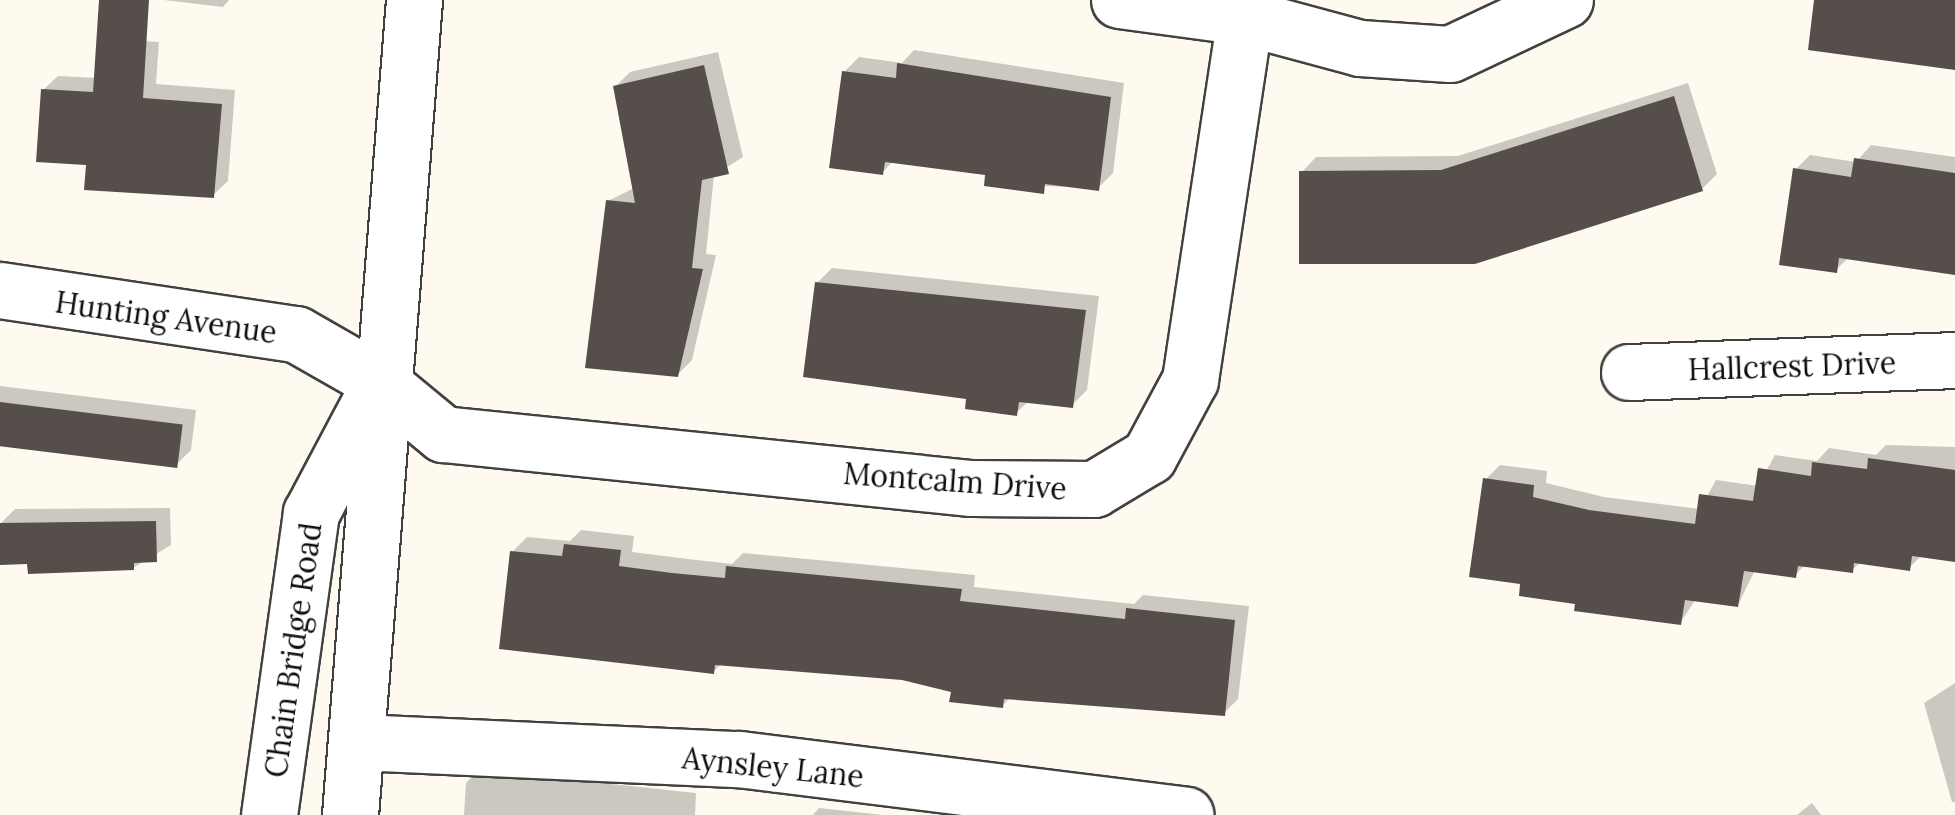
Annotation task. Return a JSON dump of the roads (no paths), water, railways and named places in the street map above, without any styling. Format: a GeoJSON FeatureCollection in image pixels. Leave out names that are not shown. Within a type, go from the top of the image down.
{"type":"FeatureCollection","features":[{"type":"Feature","properties":{"kind":"street","name":"Chain Bridge Road"},"geometry":{"type":"LineString","coordinates":[[350,815],[380,382],[414,0]]}},
{"type":"Feature","properties":{"kind":"street"},"geometry":{"type":"LineString","coordinates":[[1119,0],[1245,17],[1360,48],[1450,54],[1565,0]]}},
{"type":"Feature","properties":{"kind":"street","name":"Montcalm Drive"},"geometry":{"type":"LineString","coordinates":[[380,382],[444,434],[971,488],[1094,489],[1149,456],[1190,380],[1245,17]]}},
{"type":"Feature","properties":{"kind":"street","name":"Hunting Avenue"},"geometry":{"type":"LineString","coordinates":[[0,290],[296,334],[380,382]]}},
{"type":"Feature","properties":{"kind":"street","name":"Hallcrest Drive"},"geometry":{"type":"LineString","coordinates":[[1630,372],[1955,360]]}},
{"type":"Feature","properties":{"kind":"street","name":"Chain Bridge Road"},"geometry":{"type":"LineString","coordinates":[[269,815],[311,514],[380,382]]}},
{"type":"Feature","properties":{"kind":"street","name":"Aynsley Lane"},"geometry":{"type":"LineString","coordinates":[[358,742],[739,760],[1186,815]]}}]}
